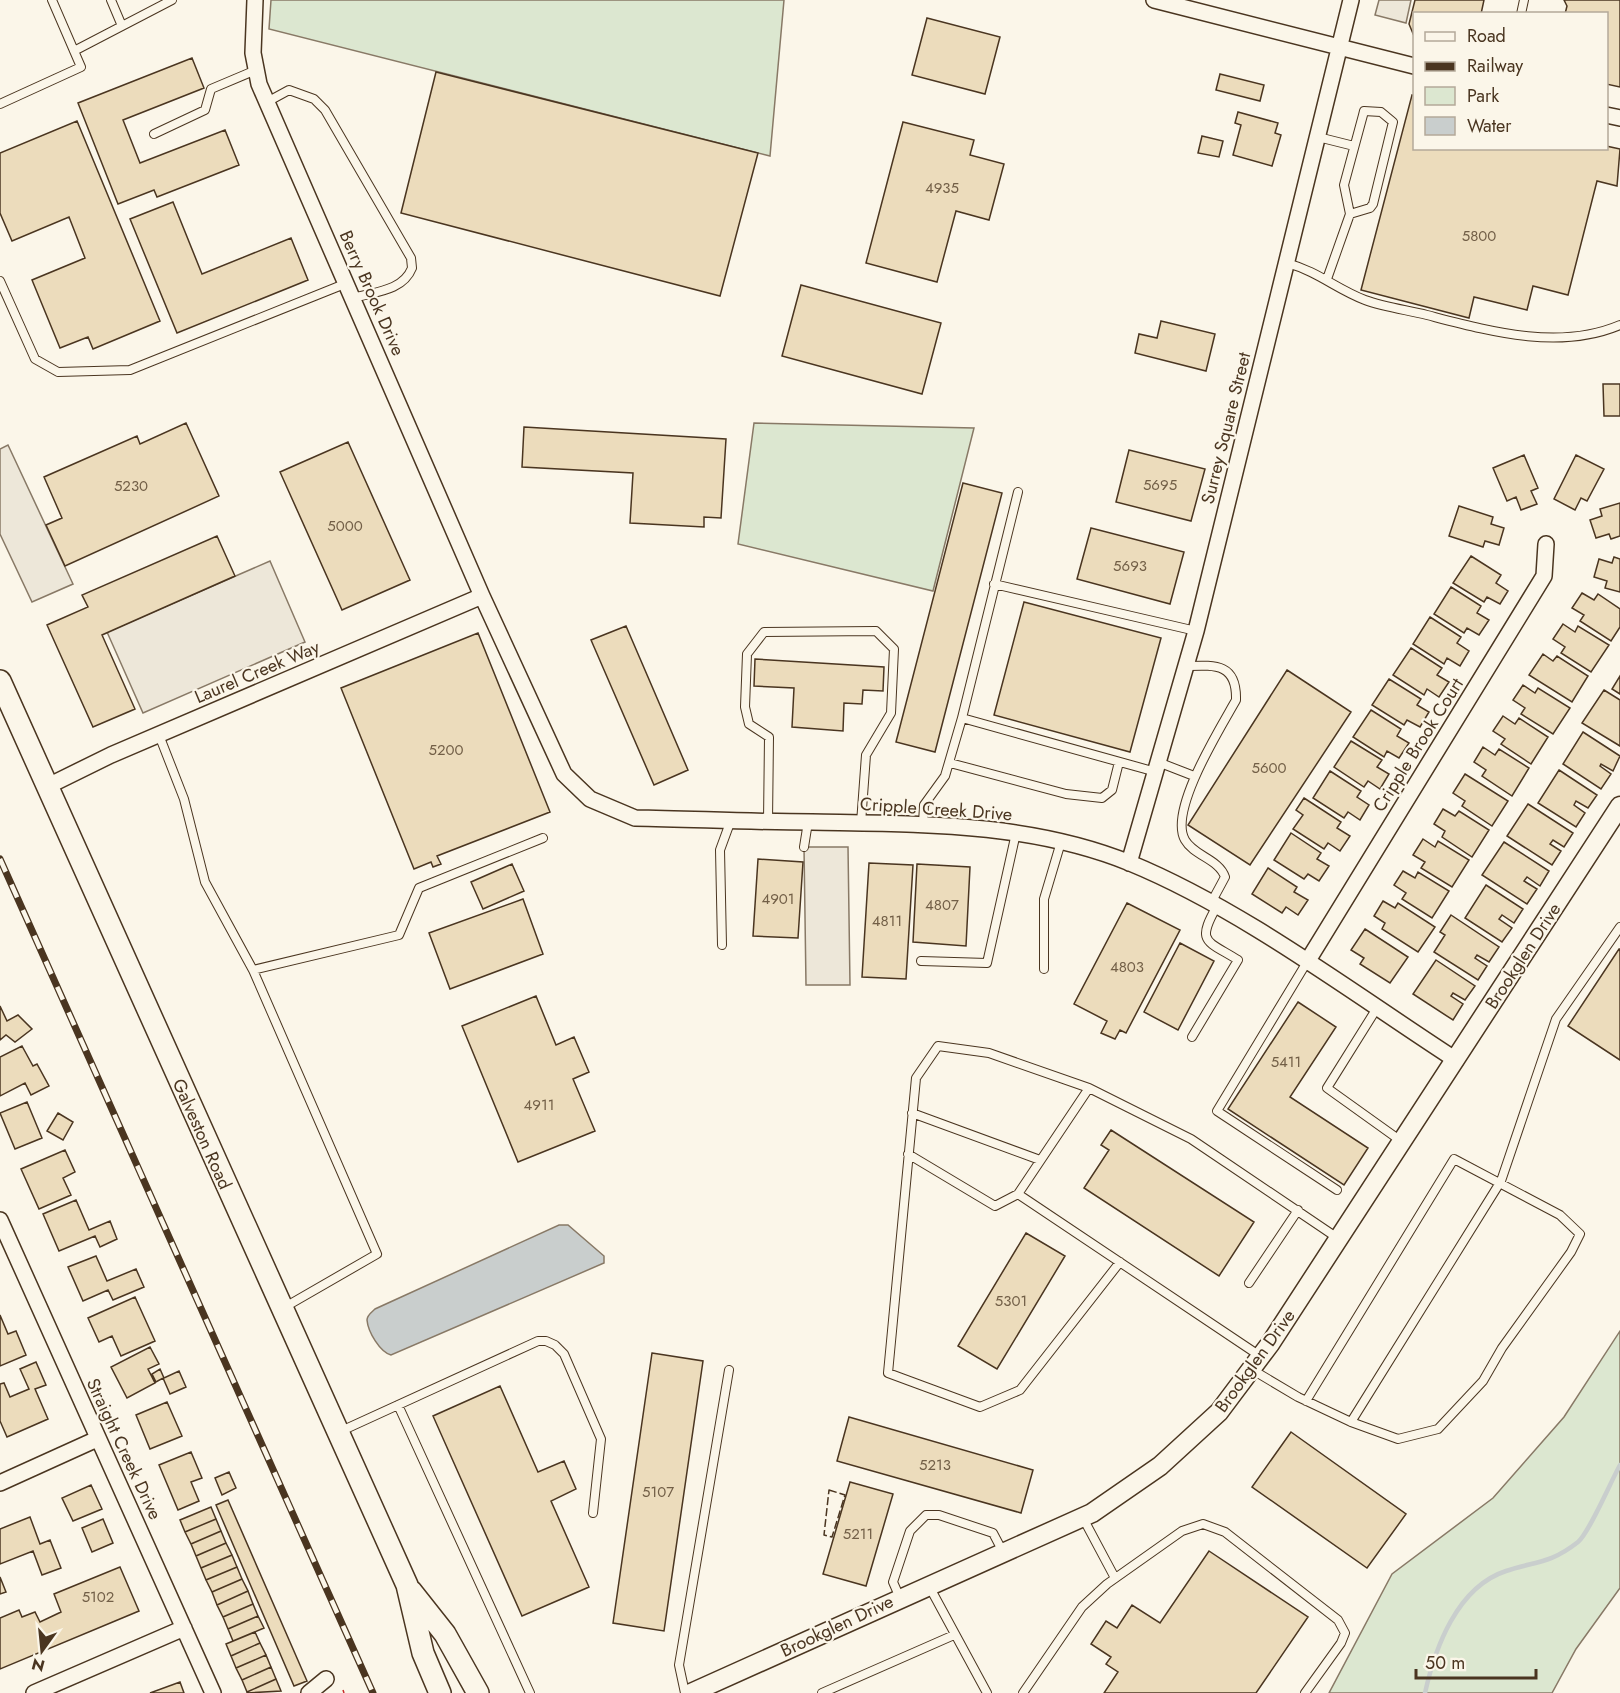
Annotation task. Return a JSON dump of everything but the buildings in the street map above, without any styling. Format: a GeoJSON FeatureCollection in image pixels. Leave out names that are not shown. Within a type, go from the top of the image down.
{"type":"FeatureCollection","features":[{"type":"Feature","properties":{"kind":"main road","name":"Galveston Road"},"geometry":{"type":"LineString","coordinates":[[0,681],[407,1586],[423,1653],[440,1693]]}},
{"type":"Feature","properties":{"kind":"main road","name":"Galveston Road"},"geometry":{"type":"LineString","coordinates":[[407,1586],[445,1634],[478,1693]]}},
{"type":"Feature","properties":{"kind":"street","name":"Berry Brook Drive"},"geometry":{"type":"LineString","coordinates":[[255,0],[253,53],[267,102],[482,596]]}},
{"type":"Feature","properties":{"kind":"street"},"geometry":{"type":"LineString","coordinates":[[1154,0],[1413,66]]}},
{"type":"Feature","properties":{"kind":"street","name":"Surrey Square Street"},"geometry":{"type":"LineString","coordinates":[[1129,863],[1196,631],[1351,0]]}},
{"type":"Feature","properties":{"kind":"street","name":"Cripple Brook Court"},"geometry":{"type":"LineString","coordinates":[[1307,962],[1544,576],[1546,544]]}},
{"type":"Feature","properties":{"kind":"street","name":"Laurel Creek Way"},"geometry":{"type":"LineString","coordinates":[[48,786],[159,735],[482,596]]}},
{"type":"Feature","properties":{"kind":"street","name":"Cripple Creek Drive"},"geometry":{"type":"LineString","coordinates":[[482,596],[564,774],[590,799],[635,818],[923,824],[1016,832],[1061,842],[1129,863],[1214,905],[1307,962],[1456,1060]]}},
{"type":"Feature","properties":{"kind":"street","name":"Brookglen Drive"},"geometry":{"type":"LineString","coordinates":[[692,1693],[1083,1517],[1160,1466],[1220,1412],[1256,1363],[1339,1239],[1620,806]]}},
{"type":"Feature","properties":{"kind":"street","name":"Straight Creek Drive"},"geometry":{"type":"LineString","coordinates":[[0,1220],[5,1246],[97,1439],[213,1693]]}},
{"type":"Feature","properties":{"kind":"street"},"geometry":{"type":"LineString","coordinates":[[0,1483],[97,1439]]}},
{"type":"Feature","properties":{"kind":"street"},"geometry":{"type":"LineString","coordinates":[[34,1693],[184,1628]]}},
{"type":"Feature","properties":{"kind":"street"},"geometry":{"type":"LineString","coordinates":[[309,1693],[326,1680]]}},
{"type":"Feature","properties":{"kind":"lane"},"geometry":{"type":"LineString","coordinates":[[0,104],[81,67],[52,0]]}},
{"type":"Feature","properties":{"kind":"lane"},"geometry":{"type":"LineString","coordinates":[[111,0],[122,26]]}},
{"type":"Feature","properties":{"kind":"lane"},"geometry":{"type":"LineString","coordinates":[[74,51],[172,0]]}},
{"type":"Feature","properties":{"kind":"lane"},"geometry":{"type":"LineString","coordinates":[[154,134],[206,110],[211,89],[256,70]]}},
{"type":"Feature","properties":{"kind":"lane"},"geometry":{"type":"LineString","coordinates":[[0,281],[35,359],[58,372],[130,370],[350,291],[388,289],[403,281],[412,268],[411,258],[326,110],[314,99],[289,90],[267,102]]}},
{"type":"Feature","properties":{"kind":"lane"},"geometry":{"type":"LineString","coordinates":[[1327,279],[1350,214],[1344,185],[1364,111],[1382,112],[1393,122],[1373,204],[1371,208],[1350,214]]}},
{"type":"Feature","properties":{"kind":"lane"},"geometry":{"type":"LineString","coordinates":[[1318,137],[1354,146]]}},
{"type":"Feature","properties":{"kind":"lane"},"geometry":{"type":"LineString","coordinates":[[1287,263],[1310,269],[1365,300],[1469,326],[1525,336],[1564,338],[1601,333],[1620,325]]}},
{"type":"Feature","properties":{"kind":"lane"},"geometry":{"type":"LineString","coordinates":[[923,824],[924,805],[945,776],[950,763],[1018,492]]}},
{"type":"Feature","properties":{"kind":"lane"},"geometry":{"type":"LineString","coordinates":[[994,584],[1196,631]]}},
{"type":"Feature","properties":{"kind":"lane"},"geometry":{"type":"LineString","coordinates":[[768,821],[768,737],[749,724],[745,707],[747,654],[764,632],[876,631],[894,649],[891,713],[866,755],[861,823]]}},
{"type":"Feature","properties":{"kind":"lane"},"geometry":{"type":"LineString","coordinates":[[1186,666],[1214,665],[1222,668],[1231,674],[1237,687],[1236,700],[1194,776],[1182,832],[1186,842],[1223,869],[1225,877],[1204,935],[1208,941],[1238,960],[1192,1037]]}},
{"type":"Feature","properties":{"kind":"lane"},"geometry":{"type":"LineString","coordinates":[[962,718],[1119,762],[1157,767],[1194,776]]}},
{"type":"Feature","properties":{"kind":"lane"},"geometry":{"type":"LineString","coordinates":[[159,735],[184,798],[205,882],[253,970],[377,1254],[282,1309]]}},
{"type":"Feature","properties":{"kind":"lane"},"geometry":{"type":"LineString","coordinates":[[950,763],[1066,794],[1102,798],[1112,790],[1119,762]]}},
{"type":"Feature","properties":{"kind":"lane"},"geometry":{"type":"LineString","coordinates":[[722,945],[720,850],[731,820]]}},
{"type":"Feature","properties":{"kind":"lane"},"geometry":{"type":"LineString","coordinates":[[804,847],[808,822]]}},
{"type":"Feature","properties":{"kind":"lane"},"geometry":{"type":"LineString","coordinates":[[921,961],[987,963],[1016,832]]}},
{"type":"Feature","properties":{"kind":"lane"},"geometry":{"type":"LineString","coordinates":[[253,970],[399,934],[419,888],[543,838]]}},
{"type":"Feature","properties":{"kind":"lane"},"geometry":{"type":"LineString","coordinates":[[1044,969],[1044,898],[1061,842]]}},
{"type":"Feature","properties":{"kind":"lane"},"geometry":{"type":"LineString","coordinates":[[1351,1422],[1501,1181],[1556,1019],[1620,927]]}},
{"type":"Feature","properties":{"kind":"lane"},"geometry":{"type":"LineString","coordinates":[[1307,962],[1217,1111],[1337,1190]]}},
{"type":"Feature","properties":{"kind":"lane"},"geometry":{"type":"LineString","coordinates":[[1377,1008],[1327,1088],[1403,1141]]}},
{"type":"Feature","properties":{"kind":"lane"},"geometry":{"type":"LineString","coordinates":[[1120,1262],[1020,1390],[980,1407],[888,1373],[916,1078],[938,1046],[989,1053],[1089,1088],[1191,1139],[1339,1239]]}},
{"type":"Feature","properties":{"kind":"lane"},"geometry":{"type":"LineString","coordinates":[[908,1154],[995,1206],[1018,1194],[1089,1088]]}},
{"type":"Feature","properties":{"kind":"lane"},"geometry":{"type":"LineString","coordinates":[[912,1113],[1040,1160]]}},
{"type":"Feature","properties":{"kind":"lane"},"geometry":{"type":"LineString","coordinates":[[1018,1194],[1120,1262],[1306,1401],[1398,1440],[1438,1429],[1483,1381],[1502,1348],[1571,1252],[1580,1234],[1560,1215],[1501,1181],[1454,1159],[1306,1401]]}},
{"type":"Feature","properties":{"kind":"lane"},"geometry":{"type":"LineString","coordinates":[[1249,1283],[1298,1210]]}},
{"type":"Feature","properties":{"kind":"lane"},"geometry":{"type":"LineString","coordinates":[[338,1433],[538,1341],[546,1341],[555,1345],[564,1354],[602,1439],[593,1513]]}},
{"type":"Feature","properties":{"kind":"lane"},"geometry":{"type":"LineString","coordinates":[[685,1693],[679,1665],[729,1370]]}},
{"type":"Feature","properties":{"kind":"lane"},"geometry":{"type":"LineString","coordinates":[[398,1405],[530,1693]]}},
{"type":"Feature","properties":{"kind":"lane"},"geometry":{"type":"LineString","coordinates":[[900,1598],[893,1582],[910,1532],[926,1515],[939,1515],[993,1533],[1003,1552]]}},
{"type":"Feature","properties":{"kind":"lane"},"geometry":{"type":"LineString","coordinates":[[1083,1517],[1114,1578]]}},
{"type":"Feature","properties":{"kind":"lane"},"geometry":{"type":"LineString","coordinates":[[1023,1693],[1082,1607],[1114,1578],[1182,1531],[1203,1524],[1225,1532],[1338,1620],[1345,1633],[1341,1644],[1305,1693]]}},
{"type":"Feature","properties":{"kind":"lane"},"geometry":{"type":"LineString","coordinates":[[928,1585],[987,1693]]}},
{"type":"Feature","properties":{"kind":"lane"},"geometry":{"type":"LineString","coordinates":[[822,1693],[954,1635]]}},
{"type":"Feature","properties":{"kind":"green space"},"geometry":{"type":"Polygon","coordinates":[[[271,0],[784,0],[770,156],[269,29],[271,0]]]}},
{"type":"Feature","properties":{"kind":"green space"},"geometry":{"type":"Polygon","coordinates":[[[754,423],[974,428],[933,591],[738,544],[754,423]]]}},
{"type":"Feature","properties":{"kind":"green space"},"geometry":{"type":"Polygon","coordinates":[[[1620,1331],[1620,1588],[1576,1649],[1552,1693],[1329,1693],[1392,1574],[1493,1498],[1564,1417],[1620,1331]]]}},
{"type":"Feature","properties":{"kind":"shaded area"},"geometry":{"type":"Polygon","coordinates":[[[1379,0],[1411,0],[1406,23],[1375,15],[1379,0]]]}},
{"type":"Feature","properties":{"kind":"shaded area"},"geometry":{"type":"Polygon","coordinates":[[[8,445],[73,584],[32,602],[0,534],[0,449],[8,445]]]}},
{"type":"Feature","properties":{"kind":"shaded area"},"geometry":{"type":"Polygon","coordinates":[[[270,561],[305,642],[143,713],[107,632],[270,561]]]}},
{"type":"Feature","properties":{"kind":"shaded area"},"geometry":{"type":"Polygon","coordinates":[[[804,847],[848,847],[850,985],[806,985],[804,847]]]}},
{"type":"Feature","properties":{"kind":"water"},"geometry":{"type":"Polygon","coordinates":[[[559,1225],[568,1225],[604,1256],[604,1263],[391,1355],[375,1341],[367,1320],[375,1309],[559,1225]]]}},
{"type":"Feature","properties":{"kind":"waterway"},"geometry":{"type":"LineString","coordinates":[[1425,1693],[1442,1639],[1461,1605],[1474,1590],[1489,1579],[1506,1571],[1551,1558],[1578,1542],[1594,1518],[1620,1465]]}},
{"type":"Feature","properties":{"kind":"railway"},"geometry":{"type":"LineString","coordinates":[[0,859],[373,1693]]}},
{"type":"Feature","properties":{"kind":"fence"},"geometry":{"type":"LineString","coordinates":[[829,1490],[845,1495],[832,1537],[824,1535],[829,1490]]}}]}
